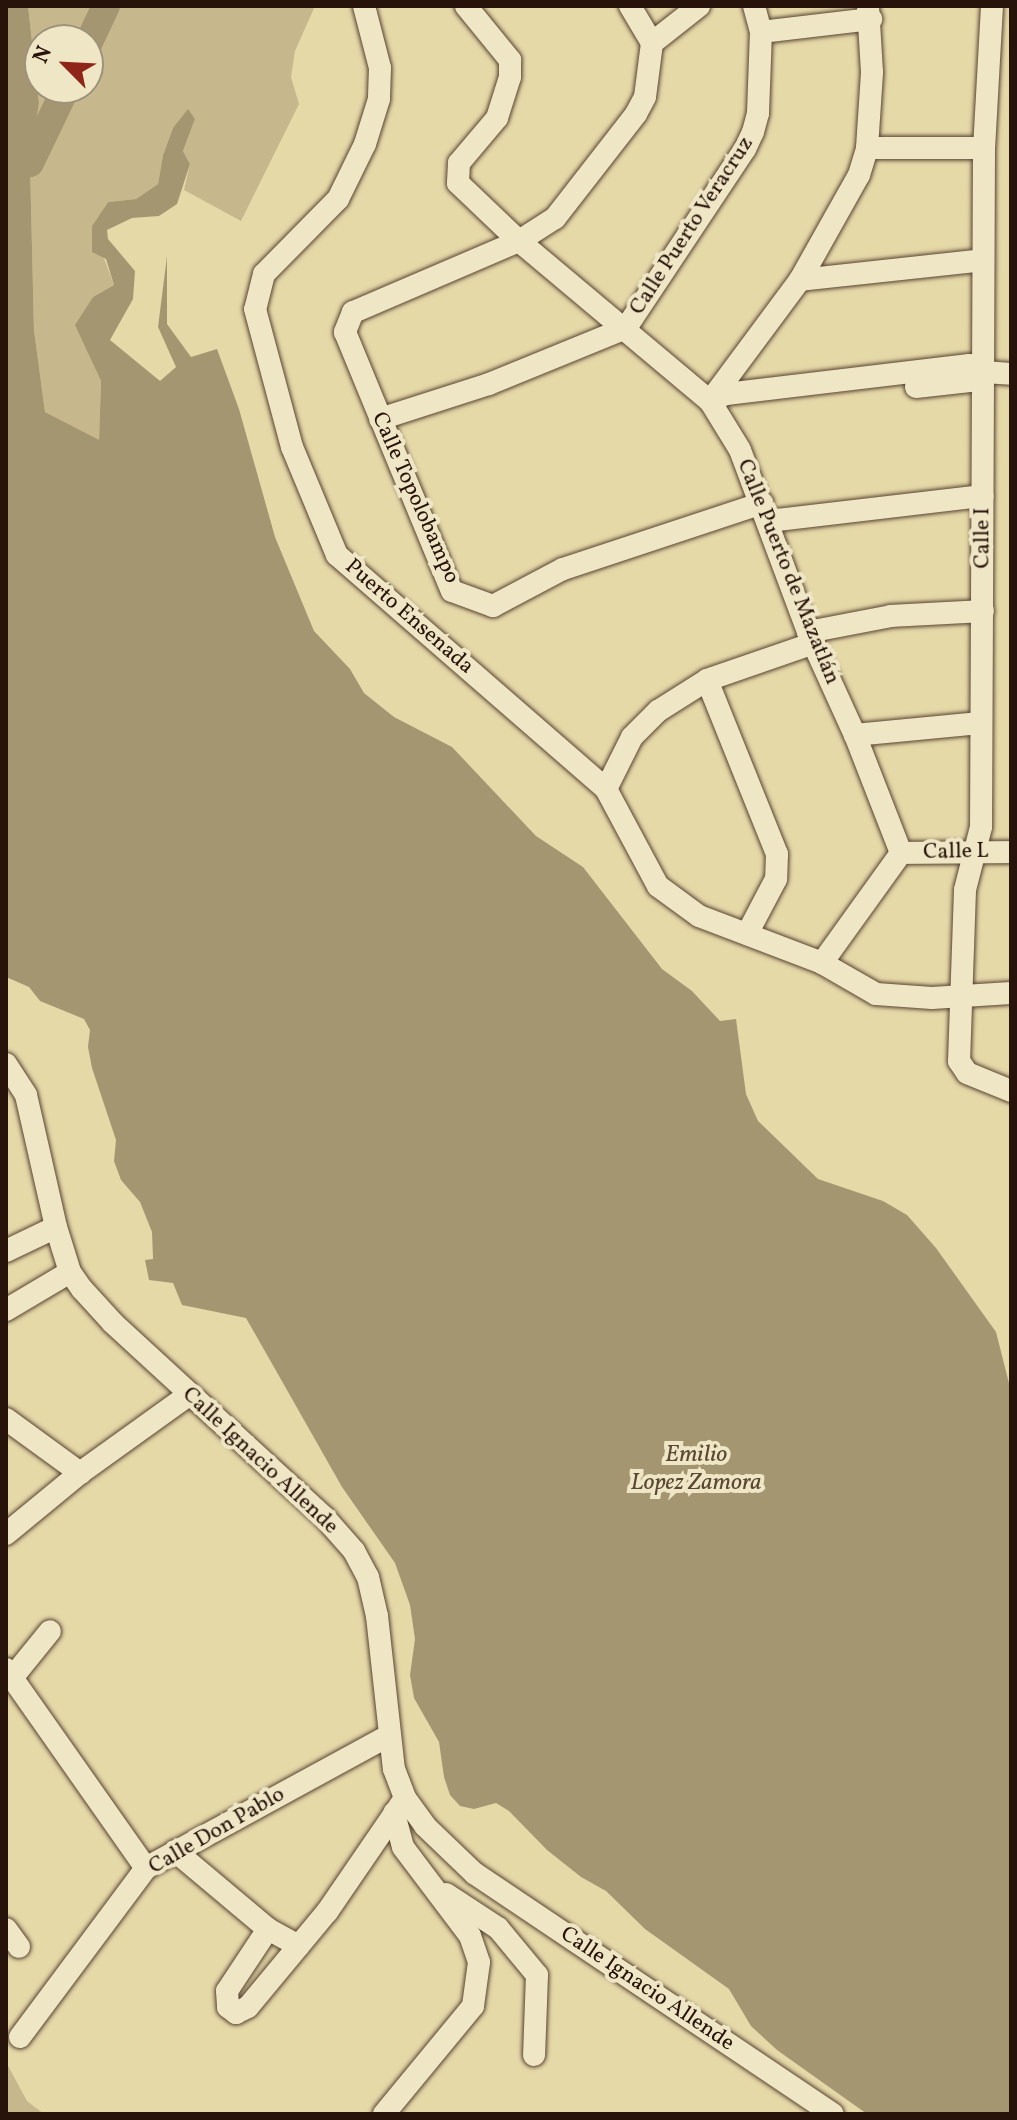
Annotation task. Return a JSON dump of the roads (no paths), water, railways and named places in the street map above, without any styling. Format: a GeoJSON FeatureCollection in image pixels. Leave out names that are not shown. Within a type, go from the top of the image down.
{"type":"FeatureCollection","features":[{"type":"Feature","properties":{"kind":"street","name":"Puerto Ensenada"},"geometry":{"type":"LineString","coordinates":[[364,6],[380,68],[379,99],[365,144],[338,199],[264,274],[255,309],[292,447],[337,555],[606,789],[658,886],[699,916],[822,963],[876,994],[932,998],[1011,993]]}},
{"type":"Feature","properties":{"kind":"street","name":"Calle Puerto de Mazatlán"},"geometry":{"type":"LineString","coordinates":[[466,6],[510,60],[510,77],[497,118],[459,163],[458,183],[519,241],[710,401],[740,450],[811,637],[855,735],[901,853]]}},
{"type":"Feature","properties":{"kind":"street"},"geometry":{"type":"LineString","coordinates":[[630,6],[652,43],[699,6]]}},
{"type":"Feature","properties":{"kind":"street","name":"Calle Puerto Veracruz"},"geometry":{"type":"LineString","coordinates":[[380,419],[489,384],[626,328],[745,149],[758,113],[761,32],[754,6]]}},
{"type":"Feature","properties":{"kind":"street"},"geometry":{"type":"LineString","coordinates":[[710,401],[800,280],[849,198],[867,148],[872,72],[869,12],[761,32]]}},
{"type":"Feature","properties":{"kind":"street","name":"Calle I"},"geometry":{"type":"LineString","coordinates":[[998,12],[984,148],[983,611],[979,723],[981,827],[965,890],[959,994],[962,1068],[1011,1091]]}},
{"type":"Feature","properties":{"kind":"street","name":"Calle Topolobampo"},"geometry":{"type":"LineString","coordinates":[[652,43],[650,77],[636,114],[555,218],[519,241],[353,312],[345,332],[452,591],[493,606],[563,569],[765,512],[983,496]]}},
{"type":"Feature","properties":{"kind":"street"},"geometry":{"type":"LineString","coordinates":[[867,148],[984,148]]}},
{"type":"Feature","properties":{"kind":"street"},"geometry":{"type":"LineString","coordinates":[[800,280],[983,260]]}},
{"type":"Feature","properties":{"kind":"street"},"geometry":{"type":"LineString","coordinates":[[710,401],[726,394],[969,365],[984,372],[1011,374]]}},
{"type":"Feature","properties":{"kind":"street"},"geometry":{"type":"LineString","coordinates":[[606,789],[632,737],[645,723],[707,680],[811,637],[891,616],[983,611]]}},
{"type":"Feature","properties":{"kind":"street"},"geometry":{"type":"LineString","coordinates":[[707,680],[777,854],[776,879],[747,934]]}},
{"type":"Feature","properties":{"kind":"street"},"geometry":{"type":"LineString","coordinates":[[855,735],[979,723]]}},
{"type":"Feature","properties":{"kind":"street","name":"Calle L"},"geometry":{"type":"LineString","coordinates":[[901,853],[1011,852]]}},
{"type":"Feature","properties":{"kind":"street"},"geometry":{"type":"LineString","coordinates":[[822,963],[901,853]]}},
{"type":"Feature","properties":{"kind":"street","name":"Calle Ignacio Allende"},"geometry":{"type":"LineString","coordinates":[[10,1079],[26,1095],[56,1227],[70,1272],[93,1304],[325,1518],[354,1551],[368,1577],[377,1616],[388,1736],[400,1806],[474,1873],[833,2114]]}},
{"type":"Feature","properties":{"kind":"street"},"geometry":{"type":"LineString","coordinates":[[6,1251],[56,1227]]}},
{"type":"Feature","properties":{"kind":"street"},"geometry":{"type":"LineString","coordinates":[[6,1310],[70,1272]]}},
{"type":"Feature","properties":{"kind":"street"},"geometry":{"type":"LineString","coordinates":[[11,1522],[190,1394]]}},
{"type":"Feature","properties":{"kind":"street"},"geometry":{"type":"LineString","coordinates":[[6,1419],[80,1473]]}},
{"type":"Feature","properties":{"kind":"street"},"geometry":{"type":"LineString","coordinates":[[50,1631],[9,1673],[146,1868]]}},
{"type":"Feature","properties":{"kind":"street","name":"Calle Don Pablo"},"geometry":{"type":"LineString","coordinates":[[20,2037],[146,1868],[388,1736]]}},
{"type":"Feature","properties":{"kind":"street"},"geometry":{"type":"LineString","coordinates":[[384,2114],[473,2006],[477,1995],[479,1962],[470,1936],[403,1847],[400,1806]]}},
{"type":"Feature","properties":{"kind":"street"},"geometry":{"type":"LineString","coordinates":[[268,1929],[227,1991],[228,2007],[236,2013],[248,2007],[327,1912],[400,1806]]}},
{"type":"Feature","properties":{"kind":"street"},"geometry":{"type":"LineString","coordinates":[[175,1851],[268,1929],[299,1946]]}},
{"type":"Feature","properties":{"kind":"street"},"geometry":{"type":"LineString","coordinates":[[435,1886],[498,1928],[537,1975],[534,2055]]}},
{"type":"Feature","properties":{"kind":"water","name":"Emilio Lopez Zamora"},"geometry":{"type":"Polygon","coordinates":[[[6,6],[28,6],[30,24],[24,24],[24,104],[39,104],[30,163],[34,330],[45,412],[99,440],[101,381],[75,325],[93,297],[114,285],[106,259],[92,252],[92,226],[108,202],[136,199],[158,184],[163,155],[173,128],[188,109],[195,119],[183,151],[190,164],[177,204],[159,216],[132,218],[107,230],[108,239],[135,271],[133,299],[110,340],[160,381],[176,367],[158,327],[167,256],[167,324],[191,357],[217,349],[239,409],[275,537],[314,631],[350,669],[364,693],[394,717],[452,747],[536,836],[583,867],[662,969],[692,991],[720,1021],[736,1019],[746,1094],[758,1121],[818,1179],[883,1201],[907,1215],[936,1248],[996,1332],[1011,1391],[1011,2114],[867,2114],[777,2050],[751,2026],[729,1989],[645,1929],[606,1891],[581,1877],[547,1850],[509,1811],[496,1803],[474,1809],[460,1806],[450,1795],[439,1742],[414,1698],[410,1675],[415,1639],[410,1605],[395,1563],[342,1487],[246,1318],[182,1305],[173,1283],[149,1280],[145,1260],[153,1259],[152,1232],[140,1202],[121,1180],[114,1161],[116,1140],[92,1068],[88,1047],[90,1030],[84,1019],[40,1001],[29,987],[6,977],[6,6]]]}},
{"type":"Feature","properties":{"kind":"waterway"},"geometry":{"type":"LineString","coordinates":[[97,24],[106,6]]}},
{"type":"Feature","properties":{"kind":"waterway"},"geometry":{"type":"LineString","coordinates":[[30,163],[58,104]]}}]}
